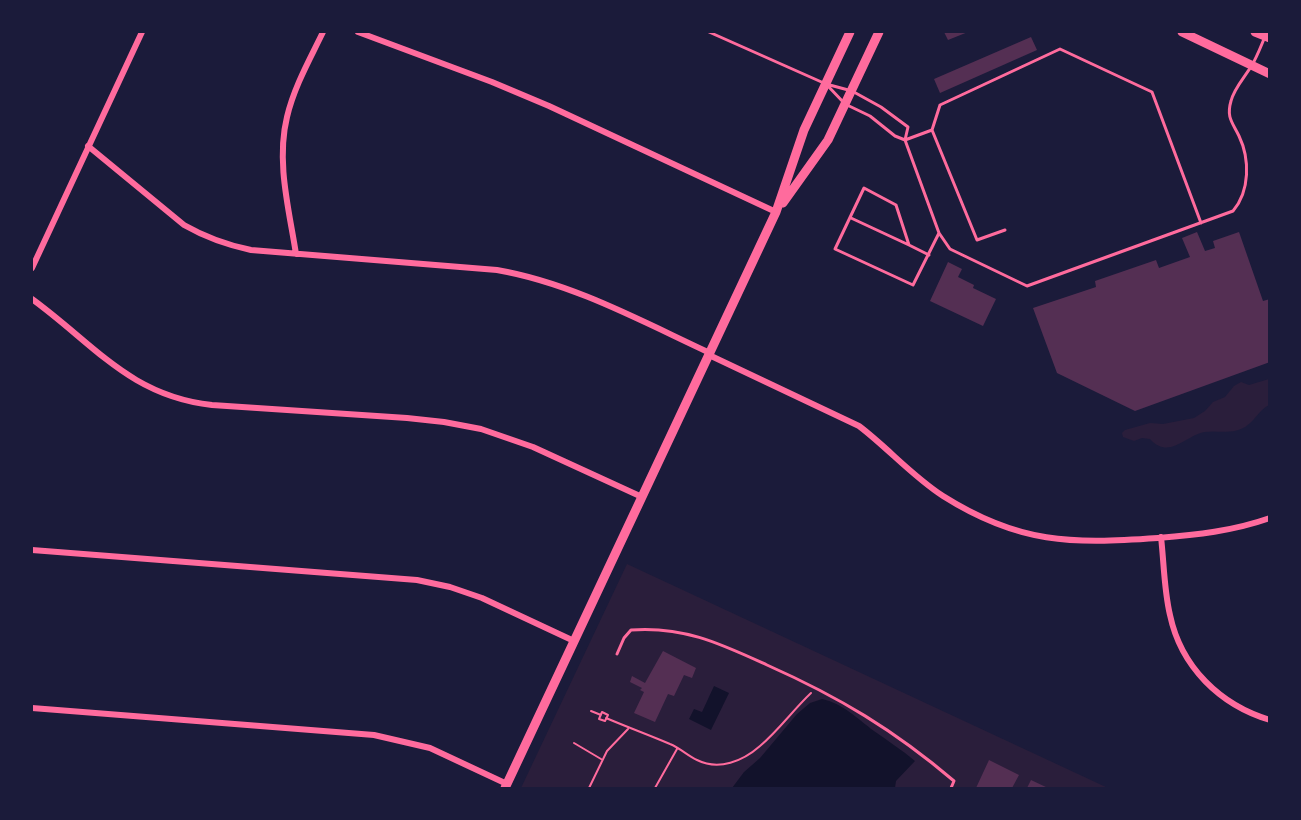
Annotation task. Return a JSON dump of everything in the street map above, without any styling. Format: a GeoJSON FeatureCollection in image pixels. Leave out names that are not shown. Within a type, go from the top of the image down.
{"type":"FeatureCollection","features":[{"type":"Feature","properties":{"kind":"main road"},"geometry":{"type":"LineString","coordinates":[[506,786],[776,212],[804,130],[850,32]]}},
{"type":"Feature","properties":{"kind":"main road"},"geometry":{"type":"LineString","coordinates":[[776,212],[828,140],[879,32]]}},
{"type":"Feature","properties":{"kind":"main road"},"geometry":{"type":"LineString","coordinates":[[1182,32],[1269,74]]}},
{"type":"Feature","properties":{"kind":"main road"},"geometry":{"type":"LineString","coordinates":[[1256,32],[1267,35]]}},
{"type":"Feature","properties":{"kind":"street"},"geometry":{"type":"LineString","coordinates":[[32,268],[142,32]]}},
{"type":"Feature","properties":{"kind":"street"},"geometry":{"type":"LineString","coordinates":[[296,254],[283,168],[284,132],[287,115],[299,83],[322,32]]}},
{"type":"Feature","properties":{"kind":"street"},"geometry":{"type":"LineString","coordinates":[[358,32],[549,106],[776,212]]}},
{"type":"Feature","properties":{"kind":"street"},"geometry":{"type":"LineString","coordinates":[[88,146],[167,212],[200,234],[233,246],[250,250],[497,270],[525,275],[578,293],[859,426],[942,495],[992,522],[1016,531],[1066,541],[1101,542],[1214,533],[1269,518]]}},
{"type":"Feature","properties":{"kind":"street"},"geometry":{"type":"LineString","coordinates":[[32,299],[130,378],[160,394],[212,405],[407,418],[481,429],[533,447],[642,497]]}},
{"type":"Feature","properties":{"kind":"street"},"geometry":{"type":"LineString","coordinates":[[1161,537],[1170,616],[1187,659],[1214,691],[1238,708],[1269,720]]}},
{"type":"Feature","properties":{"kind":"street"},"geometry":{"type":"LineString","coordinates":[[32,550],[417,580],[450,587],[482,598],[574,641]]}},
{"type":"Feature","properties":{"kind":"street"},"geometry":{"type":"LineString","coordinates":[[32,708],[374,735],[430,748],[506,786]]}},
{"type":"Feature","properties":{"kind":"lane"},"geometry":{"type":"LineString","coordinates":[[709,32],[826,84],[852,91],[897,117],[908,127],[905,140],[939,233],[950,249],[1027,286],[1233,211],[1242,197],[1247,164],[1240,137],[1231,123],[1229,111],[1231,100],[1267,35]]}},
{"type":"Feature","properties":{"kind":"lane"},"geometry":{"type":"LineString","coordinates":[[1005,230],[977,240],[932,130],[940,105],[1060,49],[1152,92],[1201,223]]}},
{"type":"Feature","properties":{"kind":"lane"},"geometry":{"type":"LineString","coordinates":[[826,84],[845,104],[870,116],[895,136],[905,140],[932,130]]}},
{"type":"Feature","properties":{"kind":"lane"},"geometry":{"type":"LineString","coordinates":[[909,245],[896,205],[864,188],[835,249],[913,285],[939,233]]}},
{"type":"Feature","properties":{"kind":"lane"},"geometry":{"type":"LineString","coordinates":[[850,217],[929,255]]}},
{"type":"Feature","properties":{"kind":"lane"},"geometry":{"type":"LineString","coordinates":[[617,654],[624,638],[631,630],[682,632],[713,640],[822,690],[861,712],[917,750],[954,781],[951,789]]}},
{"type":"Feature","properties":{"kind":"path"},"geometry":{"type":"LineString","coordinates":[[591,711],[601,715],[599,719],[605,721],[606,718],[628,729],[672,745],[699,761],[710,765],[720,765],[742,759],[765,742],[811,693],[822,690]]}},
{"type":"Feature","properties":{"kind":"path"},"geometry":{"type":"LineString","coordinates":[[589,789],[601,759],[616,739],[628,729]]}},
{"type":"Feature","properties":{"kind":"path"},"geometry":{"type":"LineString","coordinates":[[574,743],[601,759]]}},
{"type":"Feature","properties":{"kind":"path"},"geometry":{"type":"LineString","coordinates":[[655,789],[678,748]]}},
{"type":"Feature","properties":{"kind":"shaded area"},"geometry":{"type":"Polygon","coordinates":[[[1269,379],[1269,405],[1241,429],[1204,432],[1170,447],[1157,445],[1150,439],[1142,438],[1134,441],[1123,437],[1122,433],[1125,430],[1150,423],[1163,424],[1194,418],[1213,402],[1225,397],[1234,386],[1241,382],[1249,385],[1269,379]]]}},
{"type":"Feature","properties":{"kind":"shaded area"},"geometry":{"type":"Polygon","coordinates":[[[627,564],[1108,788],[521,788],[627,564]]]}},
{"type":"Feature","properties":{"kind":"shaded area"},"geometry":{"type":"Polygon","coordinates":[[[714,686],[729,693],[711,730],[689,719],[694,709],[702,712],[714,686]]]}},
{"type":"Feature","properties":{"kind":"shaded area"},"geometry":{"type":"Polygon","coordinates":[[[822,699],[850,712],[915,761],[896,781],[895,788],[732,788],[797,714],[810,703],[822,699]]]}},
{"type":"Feature","properties":{"kind":"building"},"geometry":{"type":"Polygon","coordinates":[[[944,32],[968,32],[948,40],[944,32]]]}},
{"type":"Feature","properties":{"kind":"building"},"geometry":{"type":"Polygon","coordinates":[[[1031,37],[1037,50],[940,93],[934,79],[1031,37]]]}},
{"type":"Feature","properties":{"kind":"building"},"geometry":{"type":"Polygon","coordinates":[[[1197,232],[1205,251],[1215,248],[1213,241],[1239,232],[1263,301],[1270,299],[1270,362],[1135,411],[1057,373],[1033,308],[1096,287],[1095,281],[1156,260],[1159,268],[1190,257],[1182,238],[1197,232]]]}},
{"type":"Feature","properties":{"kind":"building"},"geometry":{"type":"Polygon","coordinates":[[[948,262],[962,269],[958,277],[974,285],[973,288],[996,299],[983,326],[930,301],[948,262]]]}},
{"type":"Feature","properties":{"kind":"building"},"geometry":{"type":"Polygon","coordinates":[[[663,651],[696,668],[692,678],[684,675],[674,696],[668,694],[655,722],[634,713],[644,692],[640,690],[642,688],[630,682],[632,676],[645,683],[663,651]]]}},
{"type":"Feature","properties":{"kind":"building"},"geometry":{"type":"Polygon","coordinates":[[[989,760],[1019,775],[1012,788],[976,788],[989,760]]]}},
{"type":"Feature","properties":{"kind":"building"},"geometry":{"type":"Polygon","coordinates":[[[1031,780],[1048,788],[1027,788],[1031,780]]]}}]}
